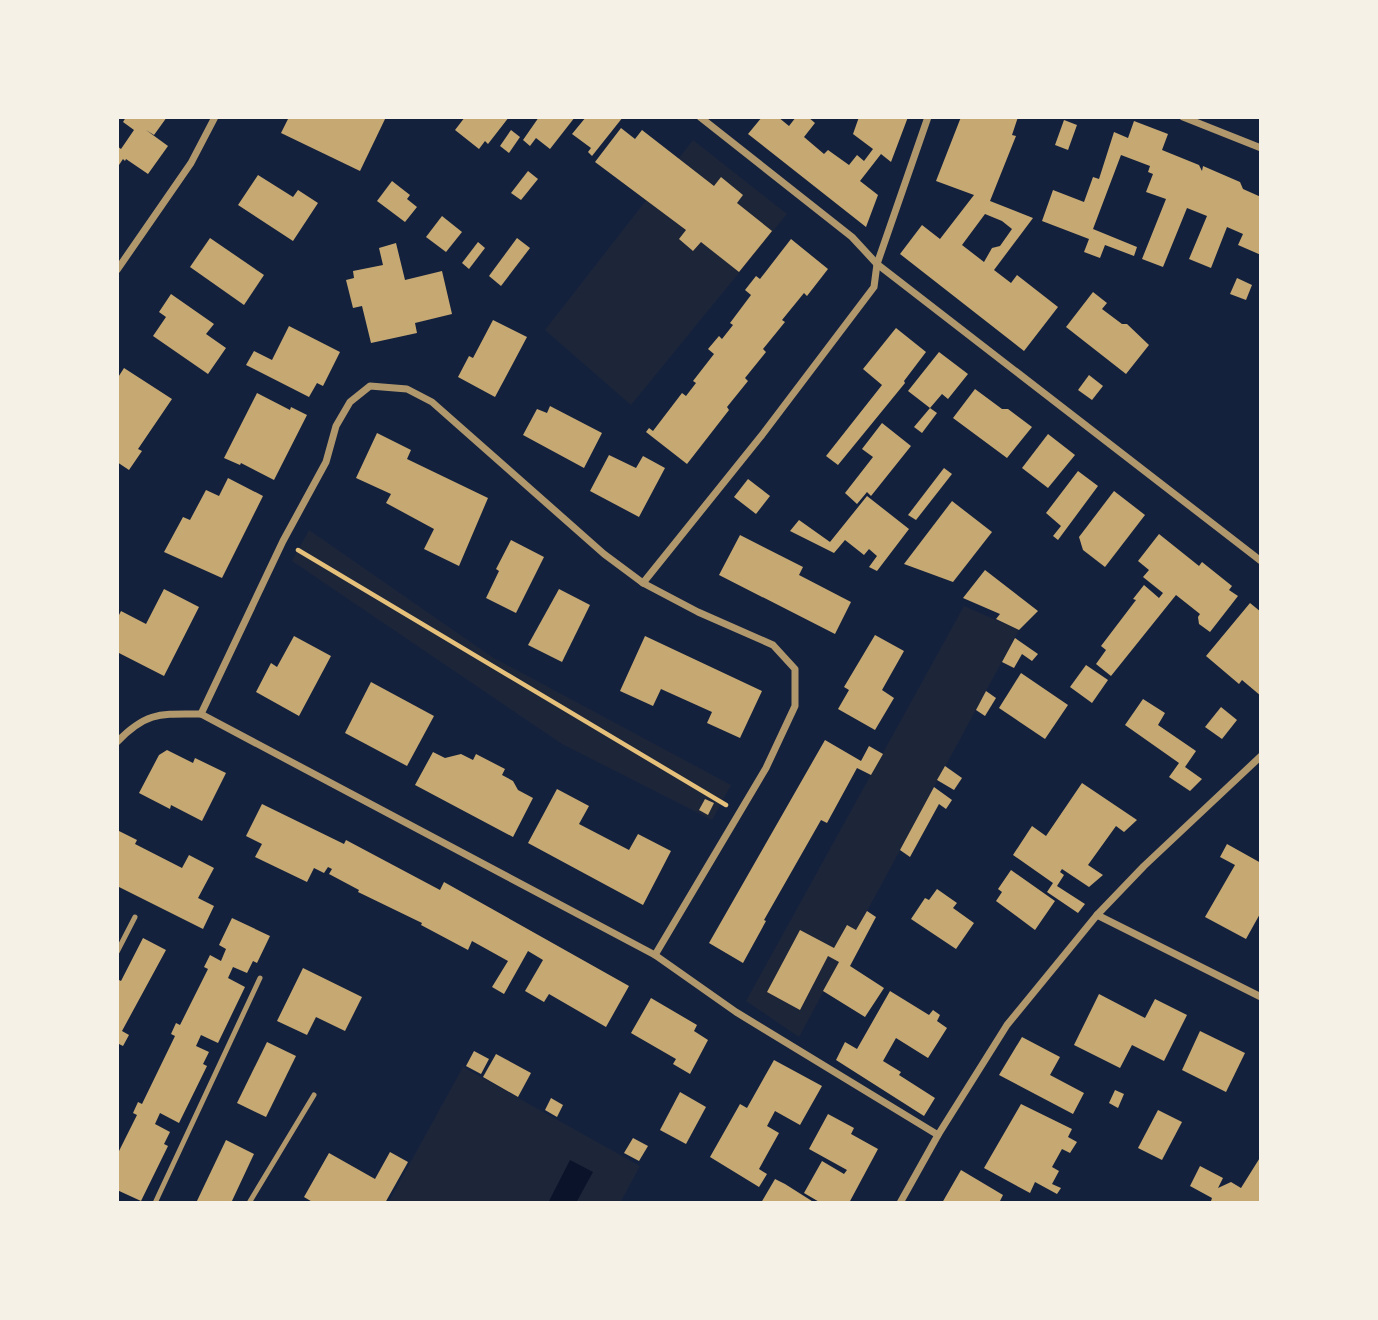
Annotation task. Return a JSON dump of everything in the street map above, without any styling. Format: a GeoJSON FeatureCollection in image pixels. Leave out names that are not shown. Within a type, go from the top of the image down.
{"type":"FeatureCollection","features":[{"type":"Feature","properties":{"kind":"street"},"geometry":{"type":"LineString","coordinates":[[117,270],[191,163],[215,117]]}},
{"type":"Feature","properties":{"kind":"street"},"geometry":{"type":"LineString","coordinates":[[700,117],[852,237],[877,264],[1261,561]]}},
{"type":"Feature","properties":{"kind":"street"},"geometry":{"type":"LineString","coordinates":[[643,583],[762,435],[874,287],[877,264],[928,117]]}},
{"type":"Feature","properties":{"kind":"street"},"geometry":{"type":"LineString","coordinates":[[1183,117],[1261,148]]}},
{"type":"Feature","properties":{"kind":"street"},"geometry":{"type":"LineString","coordinates":[[201,714],[283,541],[326,462],[336,426],[351,402],[370,386],[407,388],[432,402],[604,554],[643,583],[698,612],[773,645],[794,668],[795,706],[766,768],[654,955]]}},
{"type":"Feature","properties":{"kind":"street"},"geometry":{"type":"LineString","coordinates":[[117,741],[137,722],[162,714],[201,714],[654,955],[736,1012],[938,1135]]}},
{"type":"Feature","properties":{"kind":"street"},"geometry":{"type":"LineString","coordinates":[[900,1203],[938,1135],[1007,1025],[1097,915],[1144,866],[1261,756]]}},
{"type":"Feature","properties":{"kind":"street"},"geometry":{"type":"LineString","coordinates":[[1097,915],[1261,997]]}},
{"type":"Feature","properties":{"kind":"lane"},"geometry":{"type":"LineString","coordinates":[[117,952],[135,917]]}},
{"type":"Feature","properties":{"kind":"lane"},"geometry":{"type":"LineString","coordinates":[[155,1203],[260,978]]}},
{"type":"Feature","properties":{"kind":"lane"},"geometry":{"type":"LineString","coordinates":[[249,1203],[314,1095]]}},
{"type":"Feature","properties":{"kind":"path"},"geometry":{"type":"LineString","coordinates":[[283,541],[739,813]]}},
{"type":"Feature","properties":{"kind":"shaded area"},"geometry":{"type":"Polygon","coordinates":[[[693,140],[787,214],[631,405],[545,330],[693,140]]]}},
{"type":"Feature","properties":{"kind":"shaded area"},"geometry":{"type":"Polygon","coordinates":[[[309,530],[492,657],[731,785],[712,820],[562,744],[292,561],[309,530]]]}},
{"type":"Feature","properties":{"kind":"shaded area"},"geometry":{"type":"Polygon","coordinates":[[[964,606],[1019,630],[799,1037],[746,1001],[964,606]]]}},
{"type":"Feature","properties":{"kind":"shaded area"},"geometry":{"type":"Polygon","coordinates":[[[463,1067],[640,1166],[620,1203],[388,1203],[463,1067]]]}},
{"type":"Feature","properties":{"kind":"shaded area"},"geometry":{"type":"Polygon","coordinates":[[[570,1160],[593,1172],[576,1203],[548,1203],[570,1160]]]}},
{"type":"Feature","properties":{"kind":"building"},"geometry":{"type":"Polygon","coordinates":[[[126,117],[167,117],[154,135],[146,130],[168,146],[148,174],[126,159],[123,159],[117,168],[117,146],[121,149],[134,130],[123,122],[126,117]]]}},
{"type":"Feature","properties":{"kind":"building"},"geometry":{"type":"Polygon","coordinates":[[[289,117],[386,117],[360,171],[281,133],[289,117]]]}},
{"type":"Feature","properties":{"kind":"building"},"geometry":{"type":"Polygon","coordinates":[[[465,117],[509,117],[488,144],[485,141],[479,149],[455,130],[465,117]]]}},
{"type":"Feature","properties":{"kind":"building"},"geometry":{"type":"Polygon","coordinates":[[[539,117],[575,117],[550,149],[536,138],[530,146],[523,140],[539,117]]]}},
{"type":"Feature","properties":{"kind":"building"},"geometry":{"type":"Polygon","coordinates":[[[586,117],[623,117],[592,156],[588,152],[591,148],[572,134],[586,117]]]}},
{"type":"Feature","properties":{"kind":"building"},"geometry":{"type":"Polygon","coordinates":[[[762,117],[778,117],[789,126],[796,117],[808,117],[815,123],[804,137],[824,154],[828,150],[849,165],[857,155],[864,161],[873,149],[853,134],[859,117],[908,117],[891,162],[881,154],[860,181],[878,195],[866,227],[748,134],[762,117]]]}},
{"type":"Feature","properties":{"kind":"building"},"geometry":{"type":"Polygon","coordinates":[[[961,117],[1018,117],[1012,135],[1016,136],[990,201],[1033,218],[994,270],[1011,283],[1017,275],[1058,307],[1024,351],[900,254],[922,225],[940,239],[974,195],[936,181],[961,117]],[[985,214],[962,245],[984,262],[992,248],[1000,246],[1012,229],[1002,221],[985,214]]]}},
{"type":"Feature","properties":{"kind":"building"},"geometry":{"type":"Polygon","coordinates":[[[1064,120],[1077,125],[1068,150],[1055,145],[1064,120]]]}},
{"type":"Feature","properties":{"kind":"building"},"geometry":{"type":"Polygon","coordinates":[[[1134,121],[1168,134],[1162,150],[1199,165],[1202,171],[1203,166],[1240,182],[1243,189],[1261,197],[1261,255],[1238,245],[1243,234],[1227,227],[1211,268],[1189,259],[1207,216],[1187,208],[1163,267],[1142,259],[1166,199],[1146,192],[1153,174],[1148,172],[1150,166],[1121,155],[1093,229],[1137,247],[1134,256],[1105,245],[1100,258],[1084,252],[1089,239],[1042,221],[1053,190],[1084,202],[1093,177],[1099,179],[1114,132],[1128,138],[1134,121]]]}},
{"type":"Feature","properties":{"kind":"building"},"geometry":{"type":"Polygon","coordinates":[[[621,128],[635,139],[642,130],[714,186],[721,177],[743,195],[737,203],[772,231],[739,272],[701,242],[693,251],[679,239],[686,230],[595,162],[621,128]]]}},
{"type":"Feature","properties":{"kind":"building"},"geometry":{"type":"Polygon","coordinates":[[[511,130],[520,137],[509,153],[500,146],[511,130]]]}},
{"type":"Feature","properties":{"kind":"building"},"geometry":{"type":"Polygon","coordinates":[[[528,171],[538,179],[521,200],[511,193],[528,171]]]}},
{"type":"Feature","properties":{"kind":"building"},"geometry":{"type":"Polygon","coordinates":[[[258,175],[293,197],[298,190],[318,203],[293,241],[238,205],[258,175]]]}},
{"type":"Feature","properties":{"kind":"building"},"geometry":{"type":"Polygon","coordinates":[[[392,181],[410,195],[407,199],[417,207],[405,222],[377,201],[392,181]]]}},
{"type":"Feature","properties":{"kind":"building"},"geometry":{"type":"Polygon","coordinates":[[[442,216],[462,232],[446,252],[426,237],[442,216]]]}},
{"type":"Feature","properties":{"kind":"building"},"geometry":{"type":"Polygon","coordinates":[[[210,238],[264,275],[244,305],[190,267],[210,238]]]}},
{"type":"Feature","properties":{"kind":"building"},"geometry":{"type":"Polygon","coordinates":[[[517,238],[530,248],[501,286],[489,276],[517,238]]]}},
{"type":"Feature","properties":{"kind":"building"},"geometry":{"type":"Polygon","coordinates":[[[791,239],[828,269],[807,296],[804,293],[782,320],[785,322],[763,349],[766,352],[745,378],[748,381],[727,407],[729,410],[687,464],[646,432],[649,428],[653,431],[682,393],[686,396],[696,383],[693,381],[714,354],[708,349],[719,336],[722,339],[733,325],[730,323],[751,295],[745,290],[756,276],[760,279],[791,239]]]}},
{"type":"Feature","properties":{"kind":"building"},"geometry":{"type":"Polygon","coordinates":[[[478,242],[485,248],[469,269],[462,263],[478,242]]]}},
{"type":"Feature","properties":{"kind":"building"},"geometry":{"type":"Polygon","coordinates":[[[396,243],[405,280],[442,271],[452,314],[415,323],[417,333],[371,343],[362,306],[353,308],[346,280],[354,278],[353,271],[383,265],[379,248],[396,243]]]}},
{"type":"Feature","properties":{"kind":"building"},"geometry":{"type":"Polygon","coordinates":[[[1237,278],[1252,285],[1246,300],[1230,294],[1237,278]]]}},
{"type":"Feature","properties":{"kind":"building"},"geometry":{"type":"Polygon","coordinates":[[[1093,292],[1107,303],[1102,309],[1122,324],[1127,324],[1149,345],[1126,374],[1066,327],[1093,292]]]}},
{"type":"Feature","properties":{"kind":"building"},"geometry":{"type":"Polygon","coordinates":[[[171,294],[214,324],[206,334],[226,348],[208,374],[153,336],[166,317],[159,312],[171,294]]]}},
{"type":"Feature","properties":{"kind":"building"},"geometry":{"type":"Polygon","coordinates":[[[493,320],[527,337],[495,397],[458,377],[469,356],[473,358],[493,320]]]}},
{"type":"Feature","properties":{"kind":"building"},"geometry":{"type":"Polygon","coordinates":[[[289,326],[340,352],[323,386],[317,383],[309,397],[246,365],[254,351],[272,360],[289,326]]]}},
{"type":"Feature","properties":{"kind":"building"},"geometry":{"type":"Polygon","coordinates":[[[896,328],[926,352],[905,383],[838,465],[826,456],[882,385],[863,369],[896,328]]]}},
{"type":"Feature","properties":{"kind":"building"},"geometry":{"type":"Polygon","coordinates":[[[939,352],[968,374],[948,399],[942,394],[930,408],[908,391],[939,352]]]}},
{"type":"Feature","properties":{"kind":"building"},"geometry":{"type":"Polygon","coordinates":[[[124,368],[172,399],[138,449],[142,451],[129,470],[117,462],[117,379],[124,368]]]}},
{"type":"Feature","properties":{"kind":"building"},"geometry":{"type":"Polygon","coordinates":[[[1089,375],[1103,386],[1092,400],[1078,390],[1089,375]]]}},
{"type":"Feature","properties":{"kind":"building"},"geometry":{"type":"Polygon","coordinates":[[[975,389],[1032,427],[1007,458],[953,418],[975,389]]]}},
{"type":"Feature","properties":{"kind":"building"},"geometry":{"type":"Polygon","coordinates":[[[257,393],[290,410],[291,407],[307,415],[274,480],[241,463],[240,465],[224,458],[257,393]]]}},
{"type":"Feature","properties":{"kind":"building"},"geometry":{"type":"Polygon","coordinates":[[[550,406],[602,433],[584,468],[523,435],[537,409],[547,413],[550,406]]]}},
{"type":"Feature","properties":{"kind":"building"},"geometry":{"type":"Polygon","coordinates":[[[930,408],[937,413],[922,433],[914,427],[930,408]]]}},
{"type":"Feature","properties":{"kind":"building"},"geometry":{"type":"Polygon","coordinates":[[[882,423],[911,446],[871,496],[867,492],[857,504],[845,493],[873,457],[862,449],[882,423]]]}},
{"type":"Feature","properties":{"kind":"building"},"geometry":{"type":"Polygon","coordinates":[[[377,433],[411,450],[407,459],[488,498],[459,566],[424,549],[434,529],[386,503],[391,494],[356,478],[377,433]]]}},
{"type":"Feature","properties":{"kind":"building"},"geometry":{"type":"Polygon","coordinates":[[[1048,434],[1075,455],[1048,488],[1022,468],[1048,434]]]}},
{"type":"Feature","properties":{"kind":"building"},"geometry":{"type":"Polygon","coordinates":[[[609,455],[636,468],[643,456],[665,468],[639,517],[590,491],[609,455]]]}},
{"type":"Feature","properties":{"kind":"building"},"geometry":{"type":"Polygon","coordinates":[[[944,468],[952,474],[916,520],[908,515],[944,468]]]}},
{"type":"Feature","properties":{"kind":"building"},"geometry":{"type":"Polygon","coordinates":[[[1078,471],[1098,486],[1058,540],[1053,536],[1061,526],[1046,513],[1078,471]]]}},
{"type":"Feature","properties":{"kind":"building"},"geometry":{"type":"Polygon","coordinates":[[[228,478],[263,496],[222,578],[164,552],[183,517],[190,520],[206,490],[219,496],[228,478]]]}},
{"type":"Feature","properties":{"kind":"building"},"geometry":{"type":"Polygon","coordinates":[[[748,479],[770,496],[756,514],[734,497],[748,479]]]}},
{"type":"Feature","properties":{"kind":"building"},"geometry":{"type":"Polygon","coordinates":[[[1114,491],[1145,515],[1105,567],[1083,550],[1079,537],[1114,491]]]}},
{"type":"Feature","properties":{"kind":"building"},"geometry":{"type":"Polygon","coordinates":[[[867,496],[909,529],[877,571],[869,567],[877,556],[869,549],[864,555],[845,540],[834,553],[790,531],[799,520],[830,542],[867,496]]]}},
{"type":"Feature","properties":{"kind":"building"},"geometry":{"type":"Polygon","coordinates":[[[952,501],[992,532],[953,582],[904,564],[952,501]]]}},
{"type":"Feature","properties":{"kind":"building"},"geometry":{"type":"Polygon","coordinates":[[[1159,534],[1199,566],[1202,562],[1232,586],[1229,590],[1238,596],[1210,632],[1199,624],[1200,614],[1176,595],[1111,676],[1096,664],[1106,650],[1101,646],[1136,600],[1133,599],[1144,585],[1159,598],[1163,593],[1143,577],[1149,570],[1138,561],[1159,534]]]}},
{"type":"Feature","properties":{"kind":"building"},"geometry":{"type":"Polygon","coordinates":[[[740,535],[803,567],[799,575],[851,602],[835,634],[719,575],[740,535]]]}},
{"type":"Feature","properties":{"kind":"building"},"geometry":{"type":"Polygon","coordinates":[[[511,540],[544,557],[516,613],[486,598],[499,571],[496,569],[511,540]]]}},
{"type":"Feature","properties":{"kind":"building"},"geometry":{"type":"Polygon","coordinates":[[[985,570],[1038,611],[1019,630],[996,619],[1000,614],[963,598],[985,570]]]}},
{"type":"Feature","properties":{"kind":"building"},"geometry":{"type":"Polygon","coordinates":[[[164,589],[199,607],[164,676],[117,652],[117,619],[121,611],[146,624],[164,589]]]}},
{"type":"Feature","properties":{"kind":"building"},"geometry":{"type":"Polygon","coordinates":[[[559,589],[590,605],[562,662],[528,645],[559,589]]]}},
{"type":"Feature","properties":{"kind":"building"},"geometry":{"type":"Polygon","coordinates":[[[1250,603],[1261,612],[1261,696],[1242,680],[1239,684],[1206,656],[1250,603]]]}},
{"type":"Feature","properties":{"kind":"building"},"geometry":{"type":"Polygon","coordinates":[[[875,635],[904,651],[882,690],[894,698],[875,730],[838,709],[849,690],[844,687],[875,635]]]}},
{"type":"Feature","properties":{"kind":"building"},"geometry":{"type":"Polygon","coordinates":[[[294,636],[331,656],[299,716],[256,692],[271,663],[277,667],[294,636]]]}},
{"type":"Feature","properties":{"kind":"building"},"geometry":{"type":"Polygon","coordinates":[[[645,636],[762,691],[740,738],[707,723],[712,712],[661,689],[653,706],[620,691],[645,636]]]}},
{"type":"Feature","properties":{"kind":"building"},"geometry":{"type":"Polygon","coordinates":[[[1015,638],[1038,654],[1032,661],[1022,654],[1014,668],[1002,662],[1015,638]]]}},
{"type":"Feature","properties":{"kind":"building"},"geometry":{"type":"Polygon","coordinates":[[[1086,665],[1108,680],[1092,703],[1070,687],[1086,665]]]}},
{"type":"Feature","properties":{"kind":"building"},"geometry":{"type":"Polygon","coordinates":[[[1021,673],[1068,705],[1045,739],[999,708],[1021,673]]]}},
{"type":"Feature","properties":{"kind":"building"},"geometry":{"type":"Polygon","coordinates":[[[371,682],[434,716],[407,766],[345,733],[371,682]]]}},
{"type":"Feature","properties":{"kind":"building"},"geometry":{"type":"Polygon","coordinates":[[[986,691],[996,698],[985,716],[976,710],[986,691]]]}},
{"type":"Feature","properties":{"kind":"building"},"geometry":{"type":"Polygon","coordinates":[[[1143,699],[1165,713],[1158,725],[1196,751],[1185,767],[1202,779],[1190,791],[1169,777],[1179,763],[1125,725],[1143,699]]]}},
{"type":"Feature","properties":{"kind":"building"},"geometry":{"type":"Polygon","coordinates":[[[1221,707],[1237,720],[1222,739],[1205,727],[1221,707]]]}},
{"type":"Feature","properties":{"kind":"building"},"geometry":{"type":"Polygon","coordinates":[[[825,740],[861,761],[869,746],[883,754],[871,775],[857,768],[827,823],[821,820],[764,920],[766,921],[743,963],[709,943],[825,740]]]}},
{"type":"Feature","properties":{"kind":"building"},"geometry":{"type":"Polygon","coordinates":[[[167,750],[193,763],[195,758],[226,773],[202,821],[139,793],[159,755],[167,750]]]}},
{"type":"Feature","properties":{"kind":"building"},"geometry":{"type":"Polygon","coordinates":[[[433,752],[445,758],[461,754],[473,760],[476,754],[505,769],[502,775],[513,781],[518,790],[533,798],[513,837],[415,785],[433,752]]]}},
{"type":"Feature","properties":{"kind":"building"},"geometry":{"type":"Polygon","coordinates":[[[945,766],[962,778],[954,790],[937,780],[945,766]]]}},
{"type":"Feature","properties":{"kind":"building"},"geometry":{"type":"Polygon","coordinates":[[[1082,783],[1137,820],[1124,832],[1116,826],[1088,865],[1103,875],[1089,887],[1062,869],[1060,872],[1064,875],[1057,886],[1085,904],[1078,913],[1047,892],[1053,883],[1013,855],[1032,826],[1046,836],[1082,783]]]}},
{"type":"Feature","properties":{"kind":"building"},"geometry":{"type":"Polygon","coordinates":[[[934,787],[952,800],[946,809],[939,804],[910,857],[900,850],[934,787]]]}},
{"type":"Feature","properties":{"kind":"building"},"geometry":{"type":"Polygon","coordinates":[[[557,789],[589,806],[579,824],[629,850],[638,834],[671,851],[643,905],[528,843],[557,789]]]}},
{"type":"Feature","properties":{"kind":"building"},"geometry":{"type":"Polygon","coordinates":[[[705,799],[714,803],[708,815],[699,810],[705,799]]]}},
{"type":"Feature","properties":{"kind":"building"},"geometry":{"type":"Polygon","coordinates":[[[262,804],[344,844],[346,840],[440,890],[444,882],[629,986],[606,1027],[549,994],[544,1002],[525,991],[543,960],[528,951],[504,994],[492,987],[508,961],[472,941],[468,950],[421,925],[422,923],[358,892],[359,890],[329,874],[332,869],[328,867],[324,873],[314,868],[307,882],[255,857],[262,844],[246,836],[262,804]]]}},
{"type":"Feature","properties":{"kind":"building"},"geometry":{"type":"Polygon","coordinates":[[[117,830],[137,840],[135,844],[182,868],[189,855],[214,868],[198,898],[214,906],[203,929],[117,886],[117,830]]]}},
{"type":"Feature","properties":{"kind":"building"},"geometry":{"type":"Polygon","coordinates":[[[1227,844],[1261,863],[1261,912],[1246,939],[1205,917],[1235,865],[1220,857],[1227,844]]]}},
{"type":"Feature","properties":{"kind":"building"},"geometry":{"type":"Polygon","coordinates":[[[1011,870],[1055,901],[1035,930],[996,901],[1002,892],[998,889],[1011,870]]]}},
{"type":"Feature","properties":{"kind":"building"},"geometry":{"type":"Polygon","coordinates":[[[937,889],[957,903],[953,908],[974,923],[956,949],[911,919],[925,898],[929,900],[937,889]]]}},
{"type":"Feature","properties":{"kind":"building"},"geometry":{"type":"Polygon","coordinates":[[[867,911],[876,917],[850,966],[884,988],[865,1017],[823,991],[839,962],[828,956],[800,1010],[767,992],[800,930],[834,948],[847,925],[856,930],[867,911]]]}},
{"type":"Feature","properties":{"kind":"building"},"geometry":{"type":"Polygon","coordinates":[[[232,918],[270,936],[257,963],[253,961],[247,973],[233,967],[228,978],[245,987],[218,1043],[201,1035],[196,1046],[209,1052],[203,1064],[207,1066],[179,1123],[160,1113],[155,1124],[170,1132],[164,1144],[168,1146],[141,1201],[117,1190],[117,1155],[137,1115],[133,1113],[138,1102],[142,1104],[175,1036],[171,1034],[176,1023],[180,1025],[208,969],[204,967],[210,955],[221,961],[226,949],[219,945],[232,918]]]}},
{"type":"Feature","properties":{"kind":"building"},"geometry":{"type":"Polygon","coordinates":[[[143,938],[166,950],[122,1031],[129,1035],[123,1046],[117,1043],[117,979],[121,981],[143,938]]]}},
{"type":"Feature","properties":{"kind":"building"},"geometry":{"type":"Polygon","coordinates":[[[303,968],[362,997],[345,1031],[316,1017],[307,1035],[277,1021],[303,968]]]}},
{"type":"Feature","properties":{"kind":"building"},"geometry":{"type":"Polygon","coordinates":[[[890,991],[929,1015],[933,1010],[940,1015],[937,1021],[947,1028],[928,1058],[896,1038],[883,1061],[901,1072],[899,1075],[935,1098],[924,1116],[836,1060],[845,1042],[857,1049],[890,991]]]}},
{"type":"Feature","properties":{"kind":"building"},"geometry":{"type":"Polygon","coordinates":[[[1099,994],[1145,1018],[1155,999],[1187,1015],[1164,1061],[1132,1045],[1120,1068],[1074,1045],[1099,994]]]}},
{"type":"Feature","properties":{"kind":"building"},"geometry":{"type":"Polygon","coordinates":[[[651,998],[697,1025],[694,1031],[708,1040],[690,1074],[673,1064],[676,1059],[631,1033],[651,998]]]}},
{"type":"Feature","properties":{"kind":"building"},"geometry":{"type":"Polygon","coordinates":[[[1200,1031],[1245,1053],[1226,1092],[1182,1070],[1200,1031]]]}},
{"type":"Feature","properties":{"kind":"building"},"geometry":{"type":"Polygon","coordinates":[[[1022,1037],[1060,1057],[1050,1075],[1084,1093],[1073,1114],[999,1075],[1022,1037]]]}},
{"type":"Feature","properties":{"kind":"building"},"geometry":{"type":"Polygon","coordinates":[[[267,1042],[296,1056],[266,1117],[237,1103],[267,1042]]]}},
{"type":"Feature","properties":{"kind":"building"},"geometry":{"type":"Polygon","coordinates":[[[474,1051],[489,1059],[481,1074],[466,1066],[474,1051]]]}},
{"type":"Feature","properties":{"kind":"building"},"geometry":{"type":"Polygon","coordinates":[[[496,1054],[531,1073],[518,1097],[483,1077],[496,1054]]]}},
{"type":"Feature","properties":{"kind":"building"},"geometry":{"type":"Polygon","coordinates":[[[774,1060],[822,1086],[800,1125],[775,1111],[767,1126],[779,1133],[759,1169],[767,1174],[759,1187],[710,1157],[740,1104],[747,1108],[774,1060]]]}},
{"type":"Feature","properties":{"kind":"building"},"geometry":{"type":"Polygon","coordinates":[[[1115,1090],[1124,1094],[1118,1108],[1109,1103],[1115,1090]]]}},
{"type":"Feature","properties":{"kind":"building"},"geometry":{"type":"Polygon","coordinates":[[[680,1092],[706,1107],[686,1144],[660,1130],[680,1092]]]}},
{"type":"Feature","properties":{"kind":"building"},"geometry":{"type":"Polygon","coordinates":[[[551,1098],[563,1105],[557,1117],[545,1110],[551,1098]]]}},
{"type":"Feature","properties":{"kind":"building"},"geometry":{"type":"Polygon","coordinates":[[[1021,1104],[1072,1129],[1068,1137],[1077,1142],[1070,1153],[1062,1149],[1052,1167],[1059,1171],[1052,1184],[1061,1188],[1057,1194],[1035,1182],[1030,1193],[984,1168],[1021,1104]]]}},
{"type":"Feature","properties":{"kind":"building"},"geometry":{"type":"Polygon","coordinates":[[[1158,1110],[1182,1122],[1162,1160],[1138,1148],[1158,1110]]]}},
{"type":"Feature","properties":{"kind":"building"},"geometry":{"type":"Polygon","coordinates":[[[828,1114],[854,1128],[851,1134],[878,1149],[849,1203],[821,1203],[804,1193],[822,1161],[844,1174],[847,1170],[809,1149],[828,1114]]]}},
{"type":"Feature","properties":{"kind":"building"},"geometry":{"type":"Polygon","coordinates":[[[633,1138],[648,1146],[639,1161],[624,1153],[633,1138]]]}},
{"type":"Feature","properties":{"kind":"building"},"geometry":{"type":"Polygon","coordinates":[[[226,1140],[254,1154],[231,1203],[196,1203],[226,1140]]]}},
{"type":"Feature","properties":{"kind":"building"},"geometry":{"type":"Polygon","coordinates":[[[390,1152],[408,1162],[385,1203],[314,1203],[304,1197],[329,1153],[375,1179],[390,1152]]]}},
{"type":"Feature","properties":{"kind":"building"},"geometry":{"type":"Polygon","coordinates":[[[1261,1156],[1261,1198],[1258,1203],[1214,1203],[1212,1198],[1190,1186],[1200,1166],[1223,1178],[1218,1188],[1231,1182],[1241,1188],[1261,1156]]]}},
{"type":"Feature","properties":{"kind":"building"},"geometry":{"type":"Polygon","coordinates":[[[961,1170],[1003,1195],[999,1203],[942,1203],[961,1170]]]}},
{"type":"Feature","properties":{"kind":"building"},"geometry":{"type":"Polygon","coordinates":[[[775,1179],[785,1184],[815,1203],[761,1203],[775,1179]]]}}]}
